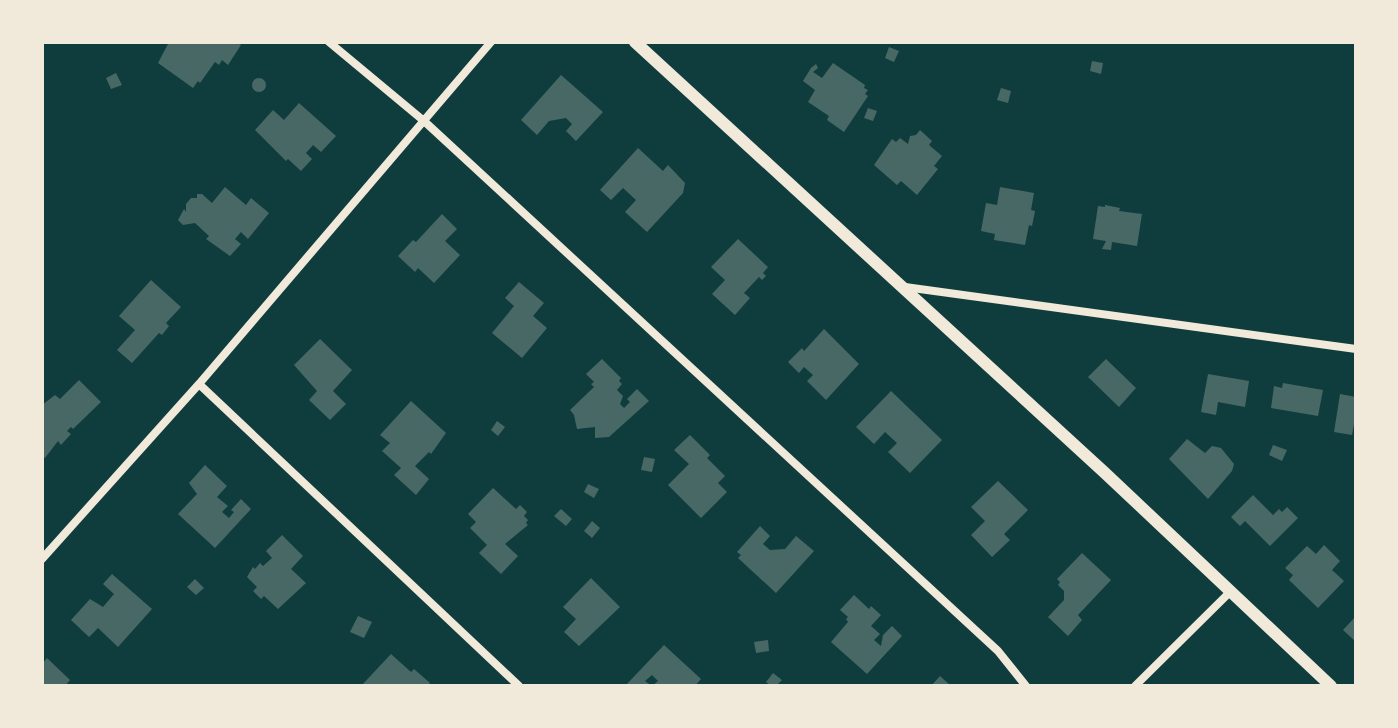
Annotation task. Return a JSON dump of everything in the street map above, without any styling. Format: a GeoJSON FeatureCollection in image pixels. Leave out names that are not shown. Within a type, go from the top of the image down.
{"type":"FeatureCollection","features":[{"type":"Feature","properties":{"kind":"street"},"geometry":{"type":"LineString","coordinates":[[329,42],[424,121],[998,651],[1026,686]]}},
{"type":"Feature","properties":{"kind":"street"},"geometry":{"type":"LineString","coordinates":[[42,559],[199,384],[491,42]]}},
{"type":"Feature","properties":{"kind":"street"},"geometry":{"type":"LineString","coordinates":[[635,42],[1331,686]]}},
{"type":"Feature","properties":{"kind":"street"},"geometry":{"type":"LineString","coordinates":[[900,286],[1356,349]]}},
{"type":"Feature","properties":{"kind":"street"},"geometry":{"type":"LineString","coordinates":[[199,384],[514,685]]}},
{"type":"Feature","properties":{"kind":"street"},"geometry":{"type":"LineString","coordinates":[[1135,686],[1231,591]]}},
{"type":"Feature","properties":{"kind":"building"},"geometry":{"type":"Polygon","coordinates":[[[169,42],[236,42],[241,45],[228,65],[222,60],[219,65],[215,62],[193,88],[158,63],[169,42]]]}},
{"type":"Feature","properties":{"kind":"building"},"geometry":{"type":"Polygon","coordinates":[[[889,47],[899,51],[894,62],[885,58],[889,47]]]}},
{"type":"Feature","properties":{"kind":"building"},"geometry":{"type":"Polygon","coordinates":[[[1092,61],[1103,63],[1101,74],[1090,71],[1092,61]]]}},
{"type":"Feature","properties":{"kind":"building"},"geometry":{"type":"Polygon","coordinates":[[[833,63],[868,90],[865,94],[868,96],[844,132],[827,120],[829,116],[808,102],[815,90],[803,81],[816,64],[818,68],[813,72],[822,78],[833,63]]]}},
{"type":"Feature","properties":{"kind":"building"},"geometry":{"type":"Polygon","coordinates":[[[116,73],[122,85],[111,89],[106,78],[116,73]]]}},
{"type":"Feature","properties":{"kind":"building"},"geometry":{"type":"Polygon","coordinates":[[[561,75],[603,112],[576,141],[566,131],[572,124],[566,118],[549,121],[537,135],[521,120],[561,75]]]}},
{"type":"Feature","properties":{"kind":"building"},"geometry":{"type":"Polygon","coordinates":[[[259,78],[266,85],[259,92],[252,85],[259,78]]]}},
{"type":"Feature","properties":{"kind":"building"},"geometry":{"type":"Polygon","coordinates":[[[1001,88],[1011,91],[1008,103],[997,100],[1001,88]]]}},
{"type":"Feature","properties":{"kind":"building"},"geometry":{"type":"Polygon","coordinates":[[[299,103],[336,136],[321,152],[313,145],[306,153],[312,159],[301,171],[288,159],[286,161],[255,130],[273,110],[284,120],[299,103]]]}},
{"type":"Feature","properties":{"kind":"building"},"geometry":{"type":"Polygon","coordinates":[[[868,108],[877,111],[873,121],[864,118],[868,108]]]}},
{"type":"Feature","properties":{"kind":"building"},"geometry":{"type":"Polygon","coordinates":[[[920,130],[932,141],[929,145],[942,156],[934,166],[938,169],[917,195],[901,181],[897,185],[874,165],[892,139],[896,142],[900,138],[908,144],[910,136],[920,130]]]}},
{"type":"Feature","properties":{"kind":"building"},"geometry":{"type":"Polygon","coordinates":[[[638,148],[663,171],[668,165],[685,183],[683,193],[647,232],[625,212],[636,200],[623,188],[611,200],[600,190],[638,148]]]}},
{"type":"Feature","properties":{"kind":"building"},"geometry":{"type":"Polygon","coordinates":[[[225,187],[246,205],[251,198],[269,213],[248,239],[241,232],[235,239],[241,244],[230,256],[206,239],[209,236],[195,223],[183,225],[178,220],[184,209],[186,212],[186,204],[191,198],[202,194],[212,203],[225,187]]]}},
{"type":"Feature","properties":{"kind":"building"},"geometry":{"type":"Polygon","coordinates":[[[1000,187],[1034,193],[1031,210],[1035,211],[1025,245],[994,240],[995,234],[981,231],[986,203],[997,205],[1000,187]]]}},
{"type":"Feature","properties":{"kind":"building"},"geometry":{"type":"Polygon","coordinates":[[[1098,206],[1120,208],[1119,211],[1142,214],[1137,246],[1112,242],[1111,250],[1102,249],[1106,241],[1093,239],[1098,206]]]}},
{"type":"Feature","properties":{"kind":"building"},"geometry":{"type":"Polygon","coordinates":[[[442,214],[457,229],[445,241],[460,255],[434,283],[418,268],[415,272],[398,256],[442,214]]]}},
{"type":"Feature","properties":{"kind":"building"},"geometry":{"type":"Polygon","coordinates":[[[738,239],[768,267],[763,273],[766,276],[762,280],[759,277],[744,293],[750,298],[735,315],[712,294],[725,280],[711,267],[738,239]]]}},
{"type":"Feature","properties":{"kind":"building"},"geometry":{"type":"Polygon","coordinates":[[[151,280],[181,307],[166,323],[169,326],[162,335],[159,333],[132,363],[117,350],[135,330],[119,316],[151,280]]]}},
{"type":"Feature","properties":{"kind":"building"},"geometry":{"type":"Polygon","coordinates":[[[519,282],[544,303],[533,316],[547,328],[522,358],[492,333],[514,306],[505,298],[519,282]]]}},
{"type":"Feature","properties":{"kind":"building"},"geometry":{"type":"Polygon","coordinates":[[[824,329],[859,364],[826,400],[807,381],[813,375],[804,367],[799,373],[788,362],[802,348],[804,351],[824,329]]]}},
{"type":"Feature","properties":{"kind":"building"},"geometry":{"type":"Polygon","coordinates":[[[320,339],[352,370],[333,391],[346,404],[330,420],[309,400],[317,391],[294,365],[320,339]]]}},
{"type":"Feature","properties":{"kind":"building"},"geometry":{"type":"Polygon","coordinates":[[[602,359],[621,378],[619,381],[622,384],[617,390],[623,396],[620,404],[624,408],[630,402],[627,399],[637,389],[649,401],[609,437],[595,438],[595,427],[577,429],[570,410],[594,387],[591,384],[594,382],[586,374],[602,359]]]}},
{"type":"Feature","properties":{"kind":"building"},"geometry":{"type":"Polygon","coordinates":[[[1106,359],[1136,388],[1119,407],[1088,377],[1106,359]]]}},
{"type":"Feature","properties":{"kind":"building"},"geometry":{"type":"Polygon","coordinates":[[[1208,374],[1249,381],[1245,407],[1218,402],[1216,415],[1201,412],[1208,374]]]}},
{"type":"Feature","properties":{"kind":"building"},"geometry":{"type":"Polygon","coordinates":[[[79,380],[101,402],[67,431],[71,434],[61,445],[58,441],[45,458],[42,456],[42,405],[55,395],[60,399],[79,380]]]}},
{"type":"Feature","properties":{"kind":"building"},"geometry":{"type":"Polygon","coordinates":[[[1283,383],[1323,390],[1318,416],[1271,408],[1274,386],[1282,388],[1283,383]]]}},
{"type":"Feature","properties":{"kind":"building"},"geometry":{"type":"Polygon","coordinates":[[[891,391],[942,440],[910,473],[888,452],[897,443],[885,432],[874,444],[856,427],[891,391]]]}},
{"type":"Feature","properties":{"kind":"building"},"geometry":{"type":"Polygon","coordinates":[[[1340,394],[1356,397],[1356,424],[1352,435],[1334,432],[1340,394]]]}},
{"type":"Feature","properties":{"kind":"building"},"geometry":{"type":"Polygon","coordinates":[[[411,401],[446,433],[431,454],[429,452],[415,466],[429,479],[416,495],[394,475],[401,468],[382,451],[390,443],[380,435],[411,401]]]}},
{"type":"Feature","properties":{"kind":"building"},"geometry":{"type":"Polygon","coordinates":[[[497,421],[505,427],[498,436],[491,430],[497,421]]]}},
{"type":"Feature","properties":{"kind":"building"},"geometry":{"type":"Polygon","coordinates":[[[690,435],[725,476],[718,483],[727,492],[701,518],[668,485],[689,464],[674,450],[690,435]]]}},
{"type":"Feature","properties":{"kind":"building"},"geometry":{"type":"Polygon","coordinates":[[[1187,439],[1205,453],[1212,446],[1221,448],[1234,464],[1232,471],[1208,499],[1169,459],[1187,439]]]}},
{"type":"Feature","properties":{"kind":"building"},"geometry":{"type":"Polygon","coordinates":[[[1273,445],[1287,450],[1282,461],[1269,455],[1273,445]]]}},
{"type":"Feature","properties":{"kind":"building"},"geometry":{"type":"Polygon","coordinates":[[[644,457],[655,459],[652,472],[641,470],[644,457]]]}},
{"type":"Feature","properties":{"kind":"building"},"geometry":{"type":"Polygon","coordinates":[[[205,465],[227,486],[217,497],[228,506],[222,512],[229,518],[234,512],[231,510],[241,499],[251,509],[215,548],[178,514],[197,494],[189,483],[205,465]]]}},
{"type":"Feature","properties":{"kind":"building"},"geometry":{"type":"Polygon","coordinates":[[[998,481],[1028,510],[1004,534],[1010,540],[992,557],[971,535],[985,521],[971,507],[998,481]]]}},
{"type":"Feature","properties":{"kind":"building"},"geometry":{"type":"Polygon","coordinates":[[[588,484],[599,489],[594,498],[584,492],[588,484]]]}},
{"type":"Feature","properties":{"kind":"building"},"geometry":{"type":"Polygon","coordinates":[[[493,488],[516,509],[520,505],[527,512],[524,516],[528,520],[528,525],[505,544],[518,556],[501,574],[479,553],[487,545],[470,528],[476,522],[468,514],[493,488]]]}},
{"type":"Feature","properties":{"kind":"building"},"geometry":{"type":"Polygon","coordinates":[[[1253,495],[1273,515],[1287,507],[1298,518],[1270,546],[1245,521],[1240,526],[1231,517],[1253,495]]]}},
{"type":"Feature","properties":{"kind":"building"},"geometry":{"type":"Polygon","coordinates":[[[561,509],[572,519],[566,526],[554,516],[561,509]]]}},
{"type":"Feature","properties":{"kind":"building"},"geometry":{"type":"Polygon","coordinates":[[[592,521],[600,528],[592,538],[584,531],[592,521]]]}},
{"type":"Feature","properties":{"kind":"building"},"geometry":{"type":"Polygon","coordinates":[[[760,526],[770,536],[763,544],[770,550],[785,549],[796,536],[814,551],[776,593],[738,558],[741,555],[737,552],[760,526]]]}},
{"type":"Feature","properties":{"kind":"building"},"geometry":{"type":"Polygon","coordinates":[[[282,535],[303,556],[291,569],[306,583],[278,609],[253,591],[257,587],[247,577],[253,567],[255,569],[260,563],[263,566],[272,558],[266,551],[282,535]]]}},
{"type":"Feature","properties":{"kind":"building"},"geometry":{"type":"Polygon","coordinates":[[[1324,545],[1340,561],[1332,570],[1344,581],[1318,608],[1289,580],[1293,575],[1285,568],[1307,546],[1316,554],[1324,545]]]}},
{"type":"Feature","properties":{"kind":"building"},"geometry":{"type":"Polygon","coordinates":[[[1082,553],[1111,580],[1078,615],[1082,620],[1068,636],[1048,617],[1064,600],[1064,591],[1057,579],[1082,553]]]}},
{"type":"Feature","properties":{"kind":"building"},"geometry":{"type":"Polygon","coordinates":[[[112,574],[152,609],[118,647],[98,628],[89,637],[71,620],[90,599],[103,607],[114,594],[103,584],[112,574]]]}},
{"type":"Feature","properties":{"kind":"building"},"geometry":{"type":"Polygon","coordinates":[[[591,578],[620,607],[579,646],[564,632],[576,619],[563,607],[591,578]]]}},
{"type":"Feature","properties":{"kind":"building"},"geometry":{"type":"Polygon","coordinates":[[[195,579],[204,588],[196,595],[187,587],[195,579]]]}},
{"type":"Feature","properties":{"kind":"building"},"geometry":{"type":"Polygon","coordinates":[[[854,595],[881,615],[871,626],[880,634],[874,640],[881,646],[883,635],[892,626],[902,636],[867,674],[831,642],[848,622],[848,617],[840,610],[854,595]]]}},
{"type":"Feature","properties":{"kind":"building"},"geometry":{"type":"Polygon","coordinates":[[[358,616],[372,622],[364,638],[350,632],[358,616]]]}},
{"type":"Feature","properties":{"kind":"building"},"geometry":{"type":"Polygon","coordinates":[[[1356,616],[1356,642],[1343,630],[1356,616]]]}},
{"type":"Feature","properties":{"kind":"building"},"geometry":{"type":"Polygon","coordinates":[[[768,640],[769,651],[756,653],[754,642],[768,640]]]}},
{"type":"Feature","properties":{"kind":"building"},"geometry":{"type":"Polygon","coordinates":[[[664,645],[701,679],[695,686],[652,686],[658,681],[652,675],[645,681],[649,684],[647,686],[625,686],[664,645]]]}},
{"type":"Feature","properties":{"kind":"building"},"geometry":{"type":"Polygon","coordinates":[[[391,654],[411,672],[414,669],[430,683],[428,686],[361,686],[391,654]]]}},
{"type":"Feature","properties":{"kind":"building"},"geometry":{"type":"Polygon","coordinates":[[[47,658],[70,680],[65,686],[42,686],[42,664],[47,658]]]}},
{"type":"Feature","properties":{"kind":"building"},"geometry":{"type":"Polygon","coordinates":[[[773,673],[782,680],[776,686],[766,682],[773,673]]]}},
{"type":"Feature","properties":{"kind":"building"},"geometry":{"type":"Polygon","coordinates":[[[940,676],[951,686],[931,686],[940,676]]]}}]}
